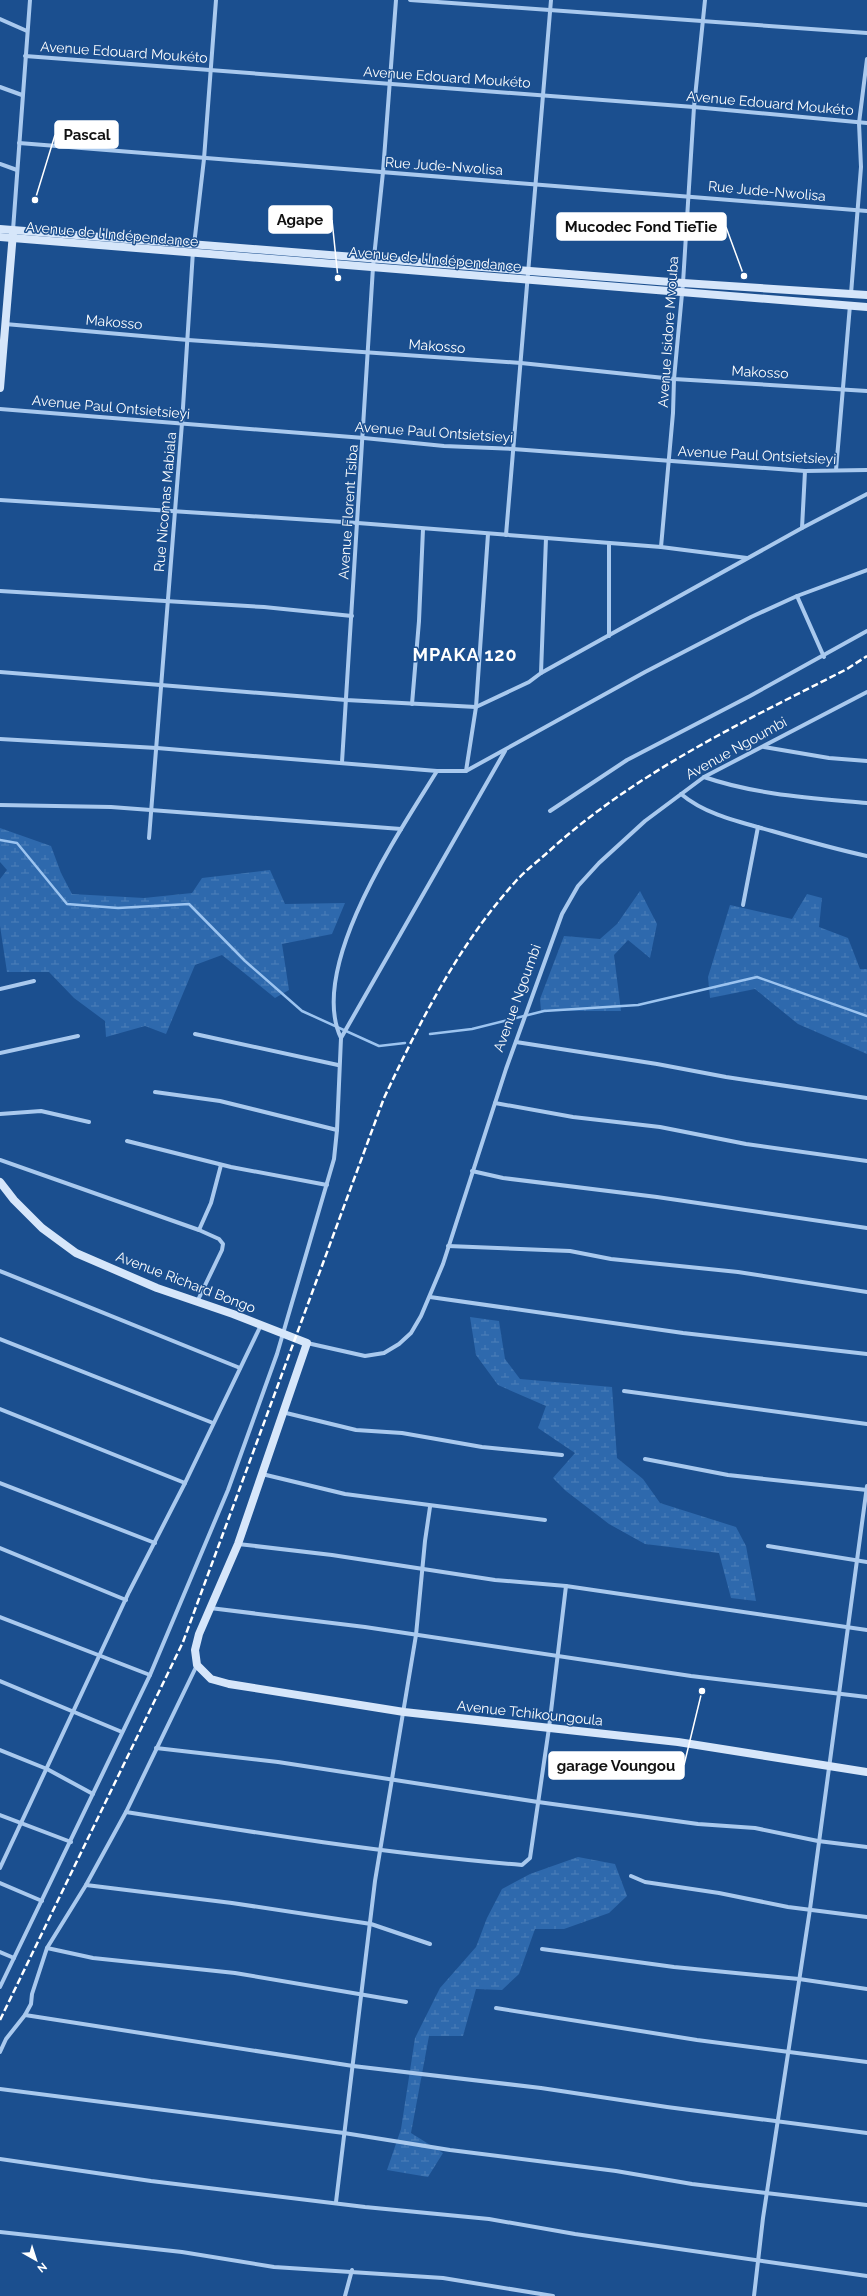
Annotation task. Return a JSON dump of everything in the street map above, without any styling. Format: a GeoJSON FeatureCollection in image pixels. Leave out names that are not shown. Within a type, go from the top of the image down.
{"type":"FeatureCollection","features":[{"type":"Feature","properties":{"kind":"street"},"geometry":{"type":"LineString","coordinates":[[0,388],[30,0]]}},
{"type":"Feature","properties":{"kind":"street","name":"Rue Nicomas Mabiala"},"geometry":{"type":"LineString","coordinates":[[149,838],[182,423],[193,254],[204,159],[209,70],[216,0]]}},
{"type":"Feature","properties":{"kind":"street","name":"Avenue Florent Tsiba"},"geometry":{"type":"LineString","coordinates":[[342,762],[364,438],[373,267],[383,172],[396,0]]}},
{"type":"Feature","properties":{"kind":"street"},"geometry":{"type":"LineString","coordinates":[[410,0],[867,33]]}},
{"type":"Feature","properties":{"kind":"street"},"geometry":{"type":"LineString","coordinates":[[506,535],[521,363],[526,280],[536,184],[551,0]]}},
{"type":"Feature","properties":{"kind":"street","name":"Avenue Isidore Mvouba"},"geometry":{"type":"LineString","coordinates":[[661,547],[673,413],[674,379],[681,292],[684,283],[694,107],[705,0]]}},
{"type":"Feature","properties":{"kind":"street"},"geometry":{"type":"LineString","coordinates":[[0,19],[28,31]]}},
{"type":"Feature","properties":{"kind":"street","name":"Avenue Edouard Moukéto"},"geometry":{"type":"LineString","coordinates":[[25,56],[694,107],[867,123]]}},
{"type":"Feature","properties":{"kind":"street"},"geometry":{"type":"LineString","coordinates":[[851,294],[861,167],[859,123],[867,59]]}},
{"type":"Feature","properties":{"kind":"street"},"geometry":{"type":"LineString","coordinates":[[0,87],[22,95]]}},
{"type":"Feature","properties":{"kind":"street","name":"Rue Jude-Nwolisa"},"geometry":{"type":"LineString","coordinates":[[19,143],[204,159],[688,195],[867,211]]}},
{"type":"Feature","properties":{"kind":"street"},"geometry":{"type":"LineString","coordinates":[[0,164],[17,170]]}},
{"type":"Feature","properties":{"kind":"street","name":"Avenue de l'Indépendance"},"geometry":{"type":"LineString","coordinates":[[0,229],[13,234],[193,254],[867,307]]}},
{"type":"Feature","properties":{"kind":"street","name":"Avenue de l'Indépendance"},"geometry":{"type":"LineString","coordinates":[[0,237],[13,234],[194,244],[684,283],[867,295]]}},
{"type":"Feature","properties":{"kind":"street"},"geometry":{"type":"LineString","coordinates":[[836,470],[850,305]]}},
{"type":"Feature","properties":{"kind":"street","name":"Makosso"},"geometry":{"type":"LineString","coordinates":[[5,324],[188,340],[521,363],[674,379],[867,391]]}},
{"type":"Feature","properties":{"kind":"street","name":"Avenue Paul Ontsietsieyi"},"geometry":{"type":"LineString","coordinates":[[0,409],[364,438],[444,446],[513,449],[805,471],[867,470]]}},
{"type":"Feature","properties":{"kind":"street"},"geometry":{"type":"LineString","coordinates":[[802,528],[805,471]]}},
{"type":"Feature","properties":{"kind":"street"},"geometry":{"type":"LineString","coordinates":[[0,672],[346,700],[476,707],[530,682],[540,673],[802,528],[867,494]]}},
{"type":"Feature","properties":{"kind":"street"},"geometry":{"type":"LineString","coordinates":[[0,500],[358,523],[661,547],[748,558]]}},
{"type":"Feature","properties":{"kind":"street"},"geometry":{"type":"LineString","coordinates":[[412,704],[419,621],[423,529]]}},
{"type":"Feature","properties":{"kind":"street"},"geometry":{"type":"LineString","coordinates":[[466,771],[476,707],[488,534]]}},
{"type":"Feature","properties":{"kind":"street"},"geometry":{"type":"LineString","coordinates":[[540,673],[546,538]]}},
{"type":"Feature","properties":{"kind":"street"},"geometry":{"type":"LineString","coordinates":[[609,543],[609,636]]}},
{"type":"Feature","properties":{"kind":"street"},"geometry":{"type":"LineString","coordinates":[[0,739],[157,748],[285,760],[342,762],[437,771],[466,771],[505,751],[645,672],[751,617],[797,596],[867,570]]}},
{"type":"Feature","properties":{"kind":"street"},"geometry":{"type":"LineString","coordinates":[[0,591],[264,607],[352,616]]}},
{"type":"Feature","properties":{"kind":"street"},"geometry":{"type":"LineString","coordinates":[[797,596],[824,657]]}},
{"type":"Feature","properties":{"kind":"street"},"geometry":{"type":"LineString","coordinates":[[550,811],[627,760],[824,657],[867,631]]}},
{"type":"Feature","properties":{"kind":"street","name":"Avenue Ngoumbi"},"geometry":{"type":"LineString","coordinates":[[296,1337],[307,1343],[359,1356],[384,1353],[400,1344],[411,1332],[430,1297],[516,1042],[562,914],[578,886],[599,863],[645,821],[704,777],[867,692]]}},
{"type":"Feature","properties":{"kind":"street"},"geometry":{"type":"LineString","coordinates":[[861,695],[867,696]]}},
{"type":"Feature","properties":{"kind":"street"},"geometry":{"type":"LineString","coordinates":[[764,747],[828,758],[867,760]]}},
{"type":"Feature","properties":{"kind":"street"},"geometry":{"type":"LineString","coordinates":[[0,1987],[150,1675],[228,1490],[277,1354],[334,1159],[337,1130],[338,1065],[341,1038],[505,751]]}},
{"type":"Feature","properties":{"kind":"street"},"geometry":{"type":"LineString","coordinates":[[341,1038],[334,1025],[333,1014],[341,953],[370,886],[401,828],[437,771]]}},
{"type":"Feature","properties":{"kind":"street"},"geometry":{"type":"LineString","coordinates":[[704,777],[726,784],[778,793],[867,803]]}},
{"type":"Feature","properties":{"kind":"street"},"geometry":{"type":"LineString","coordinates":[[681,794],[694,805],[758,827],[828,848],[867,856]]}},
{"type":"Feature","properties":{"kind":"street"},"geometry":{"type":"LineString","coordinates":[[0,805],[111,807],[401,828]]}},
{"type":"Feature","properties":{"kind":"street"},"geometry":{"type":"LineString","coordinates":[[743,905],[758,827]]}},
{"type":"Feature","properties":{"kind":"street"},"geometry":{"type":"LineString","coordinates":[[0,989],[34,981]]}},
{"type":"Feature","properties":{"kind":"street"},"geometry":{"type":"LineString","coordinates":[[195,1034],[338,1065]]}},
{"type":"Feature","properties":{"kind":"street"},"geometry":{"type":"LineString","coordinates":[[0,1053],[78,1036]]}},
{"type":"Feature","properties":{"kind":"street"},"geometry":{"type":"LineString","coordinates":[[516,1042],[657,1064],[726,1077],[867,1098]]}},
{"type":"Feature","properties":{"kind":"street"},"geometry":{"type":"LineString","coordinates":[[155,1092],[220,1101],[337,1130]]}},
{"type":"Feature","properties":{"kind":"street"},"geometry":{"type":"LineString","coordinates":[[495,1103],[574,1117],[660,1127],[746,1144],[867,1161]]}},
{"type":"Feature","properties":{"kind":"street"},"geometry":{"type":"LineString","coordinates":[[0,1114],[41,1111],[89,1122]]}},
{"type":"Feature","properties":{"kind":"street"},"geometry":{"type":"LineString","coordinates":[[127,1141],[221,1165],[327,1185]]}},
{"type":"Feature","properties":{"kind":"street"},"geometry":{"type":"LineString","coordinates":[[0,1160],[199,1230],[219,1239],[223,1244],[222,1250],[197,1303]]}},
{"type":"Feature","properties":{"kind":"street"},"geometry":{"type":"LineString","coordinates":[[199,1230],[211,1203],[221,1165]]}},
{"type":"Feature","properties":{"kind":"street"},"geometry":{"type":"LineString","coordinates":[[472,1171],[503,1178],[649,1196],[867,1228]]}},
{"type":"Feature","properties":{"kind":"street","name":"Avenue Richard Bongo"},"geometry":{"type":"LineString","coordinates":[[0,1182],[14,1200],[42,1228],[76,1252],[157,1288],[296,1337]]}},
{"type":"Feature","properties":{"kind":"street"},"geometry":{"type":"LineString","coordinates":[[448,1246],[570,1251],[611,1259],[738,1272],[867,1292]]}},
{"type":"Feature","properties":{"kind":"street"},"geometry":{"type":"LineString","coordinates":[[0,1271],[240,1368]]}},
{"type":"Feature","properties":{"kind":"street"},"geometry":{"type":"LineString","coordinates":[[430,1297],[683,1333],[867,1354]]}},
{"type":"Feature","properties":{"kind":"street"},"geometry":{"type":"LineString","coordinates":[[0,1868],[73,1710],[185,1483],[261,1324]]}},
{"type":"Feature","properties":{"kind":"street"},"geometry":{"type":"LineString","coordinates":[[0,1339],[214,1423]]}},
{"type":"Feature","properties":{"kind":"street"},"geometry":{"type":"LineString","coordinates":[[0,2052],[6,2039],[25,2015],[31,2004],[34,1987],[47,1948],[86,1885],[126,1812],[197,1665],[196,1650],[199,1634],[238,1544],[282,1412],[307,1343]]}},
{"type":"Feature","properties":{"kind":"street"},"geometry":{"type":"LineString","coordinates":[[624,1391],[867,1424]]}},
{"type":"Feature","properties":{"kind":"street"},"geometry":{"type":"LineString","coordinates":[[0,1409],[185,1483]]}},
{"type":"Feature","properties":{"kind":"street"},"geometry":{"type":"LineString","coordinates":[[282,1412],[356,1430],[402,1433],[482,1446],[562,1455]]}},
{"type":"Feature","properties":{"kind":"street"},"geometry":{"type":"LineString","coordinates":[[645,1459],[728,1475],[867,1490]]}},
{"type":"Feature","properties":{"kind":"street"},"geometry":{"type":"LineString","coordinates":[[262,1474],[345,1494],[430,1507],[499,1513],[546,1520]]}},
{"type":"Feature","properties":{"kind":"street"},"geometry":{"type":"LineString","coordinates":[[0,1483],[155,1543]]}},
{"type":"Feature","properties":{"kind":"street"},"geometry":{"type":"LineString","coordinates":[[754,2296],[788,2052],[810,1909],[867,1486]]}},
{"type":"Feature","properties":{"kind":"street"},"geometry":{"type":"LineString","coordinates":[[336,2202],[380,1849],[393,1779],[416,1635],[430,1507]]}},
{"type":"Feature","properties":{"kind":"street"},"geometry":{"type":"LineString","coordinates":[[238,1544],[332,1554],[422,1570],[495,1580],[566,1586],[867,1630]]}},
{"type":"Feature","properties":{"kind":"street"},"geometry":{"type":"LineString","coordinates":[[768,1546],[867,1562]]}},
{"type":"Feature","properties":{"kind":"street"},"geometry":{"type":"LineString","coordinates":[[0,1548],[126,1600]]}},
{"type":"Feature","properties":{"kind":"street"},"geometry":{"type":"LineString","coordinates":[[126,1812],[258,1833],[448,1859],[522,1865],[530,1858],[550,1728],[566,1586]]}},
{"type":"Feature","properties":{"kind":"street"},"geometry":{"type":"LineString","coordinates":[[210,1608],[261,1612],[691,1676],[867,1697]]}},
{"type":"Feature","properties":{"kind":"street"},"geometry":{"type":"LineString","coordinates":[[0,1617],[100,1654],[150,1675]]}},
{"type":"Feature","properties":{"kind":"street","name":"Avenue Tchikoungoula"},"geometry":{"type":"LineString","coordinates":[[197,1665],[211,1679],[229,1684],[404,1712],[678,1742],[867,1772]]}},
{"type":"Feature","properties":{"kind":"street"},"geometry":{"type":"LineString","coordinates":[[0,1681],[73,1710],[122,1732]]}},
{"type":"Feature","properties":{"kind":"street"},"geometry":{"type":"LineString","coordinates":[[156,1748],[278,1762],[538,1802],[698,1824],[755,1828],[818,1841],[867,1847]]}},
{"type":"Feature","properties":{"kind":"street"},"geometry":{"type":"LineString","coordinates":[[0,1750],[47,1769],[94,1794]]}},
{"type":"Feature","properties":{"kind":"street"},"geometry":{"type":"LineString","coordinates":[[0,1815],[71,1842]]}},
{"type":"Feature","properties":{"kind":"street"},"geometry":{"type":"LineString","coordinates":[[630,1876],[645,1882],[719,1893],[788,1907],[867,1917]]}},
{"type":"Feature","properties":{"kind":"street"},"geometry":{"type":"LineString","coordinates":[[0,1883],[42,1901]]}},
{"type":"Feature","properties":{"kind":"street"},"geometry":{"type":"LineString","coordinates":[[86,1885],[232,1903],[371,1924],[430,1944]]}},
{"type":"Feature","properties":{"kind":"street"},"geometry":{"type":"LineString","coordinates":[[47,1948],[93,1958],[235,1972],[362,1996],[406,2002]]}},
{"type":"Feature","properties":{"kind":"street"},"geometry":{"type":"LineString","coordinates":[[542,1949],[674,1967],[799,1979],[867,1989]]}},
{"type":"Feature","properties":{"kind":"street"},"geometry":{"type":"LineString","coordinates":[[0,1952],[14,1958]]}},
{"type":"Feature","properties":{"kind":"street"},"geometry":{"type":"LineString","coordinates":[[496,2008],[553,2018],[867,2062]]}},
{"type":"Feature","properties":{"kind":"street"},"geometry":{"type":"LineString","coordinates":[[25,2015],[353,2066],[541,2088],[778,2123],[867,2133]]}},
{"type":"Feature","properties":{"kind":"street"},"geometry":{"type":"LineString","coordinates":[[0,2089],[344,2133],[450,2150],[616,2171],[692,2184],[867,2205]]}},
{"type":"Feature","properties":{"kind":"street"},"geometry":{"type":"LineString","coordinates":[[0,2159],[150,2181],[489,2219],[759,2262],[867,2276]]}},
{"type":"Feature","properties":{"kind":"street"},"geometry":{"type":"LineString","coordinates":[[0,2232],[182,2252],[274,2267],[352,2270],[443,2278],[553,2296]]}},
{"type":"Feature","properties":{"kind":"street"},"geometry":{"type":"LineString","coordinates":[[345,2296],[352,2270]]}},
{"type":"Feature","properties":{"kind":"green space"},"geometry":{"type":"Polygon","coordinates":[[[0,828],[51,846],[61,873],[72,894],[144,898],[192,893],[202,878],[270,870],[285,904],[345,903],[332,934],[282,944],[289,990],[275,998],[222,955],[195,965],[166,1034],[145,1026],[106,1037],[105,1021],[74,998],[49,972],[7,972],[0,926],[0,879],[7,870],[0,862],[0,828]]]}},
{"type":"Feature","properties":{"kind":"green space"},"geometry":{"type":"Polygon","coordinates":[[[640,891],[657,924],[650,958],[628,940],[614,955],[621,1011],[541,1011],[540,999],[564,936],[600,939],[617,924],[640,891]]]}},
{"type":"Feature","properties":{"kind":"green space"},"geometry":{"type":"Polygon","coordinates":[[[807,894],[822,898],[819,927],[848,938],[860,969],[867,969],[867,1054],[798,1024],[755,989],[710,998],[708,977],[730,905],[792,919],[807,894]]]}},
{"type":"Feature","properties":{"kind":"green space"},"geometry":{"type":"Polygon","coordinates":[[[470,1317],[499,1321],[505,1359],[520,1379],[612,1387],[617,1458],[643,1479],[660,1503],[736,1527],[746,1546],[756,1601],[731,1598],[719,1553],[645,1544],[609,1524],[566,1491],[553,1478],[575,1453],[538,1428],[546,1406],[498,1385],[476,1355],[470,1317]]]}},
{"type":"Feature","properties":{"kind":"green space"},"geometry":{"type":"Polygon","coordinates":[[[578,1857],[615,1864],[627,1896],[609,1913],[564,1929],[535,1929],[519,1974],[502,1990],[476,1989],[463,2036],[429,2036],[411,2133],[443,2153],[428,2177],[387,2170],[401,2129],[415,2038],[440,1988],[476,1947],[487,1918],[502,1889],[530,1874],[578,1857]]]}},
{"type":"Feature","properties":{"kind":"waterway"},"geometry":{"type":"LineString","coordinates":[[0,840],[17,843],[67,904],[118,908],[189,904],[245,961],[302,1011],[379,1046],[405,1043]]}},
{"type":"Feature","properties":{"kind":"waterway"},"geometry":{"type":"LineString","coordinates":[[430,1034],[472,1029],[544,1011],[638,1005],[757,977],[867,1016]]}},
{"type":"Feature","properties":{"kind":"railway"},"geometry":{"type":"LineString","coordinates":[[0,2020],[183,1642],[384,1098],[426,1013],[458,958],[495,906],[520,877],[581,824],[616,798],[653,774],[729,729],[847,669],[867,656]]}},
{"type":"Feature","properties":{"kind":"place","name":"Pascal"},"geometry":{"type":"Point","coordinates":[35,200]}},
{"type":"Feature","properties":{"kind":"place","name":"Mucodec Fond TieTie"},"geometry":{"type":"Point","coordinates":[744,276]}},
{"type":"Feature","properties":{"kind":"place","name":"Agape"},"geometry":{"type":"Point","coordinates":[338,278]}},
{"type":"Feature","properties":{"kind":"place","name":"garage Voungou"},"geometry":{"type":"Point","coordinates":[702,1691]}},
{"type":"Feature","properties":{"kind":"district","name":"MPAKA 120"},"geometry":{"type":"Point","coordinates":[465,655]}}]}
